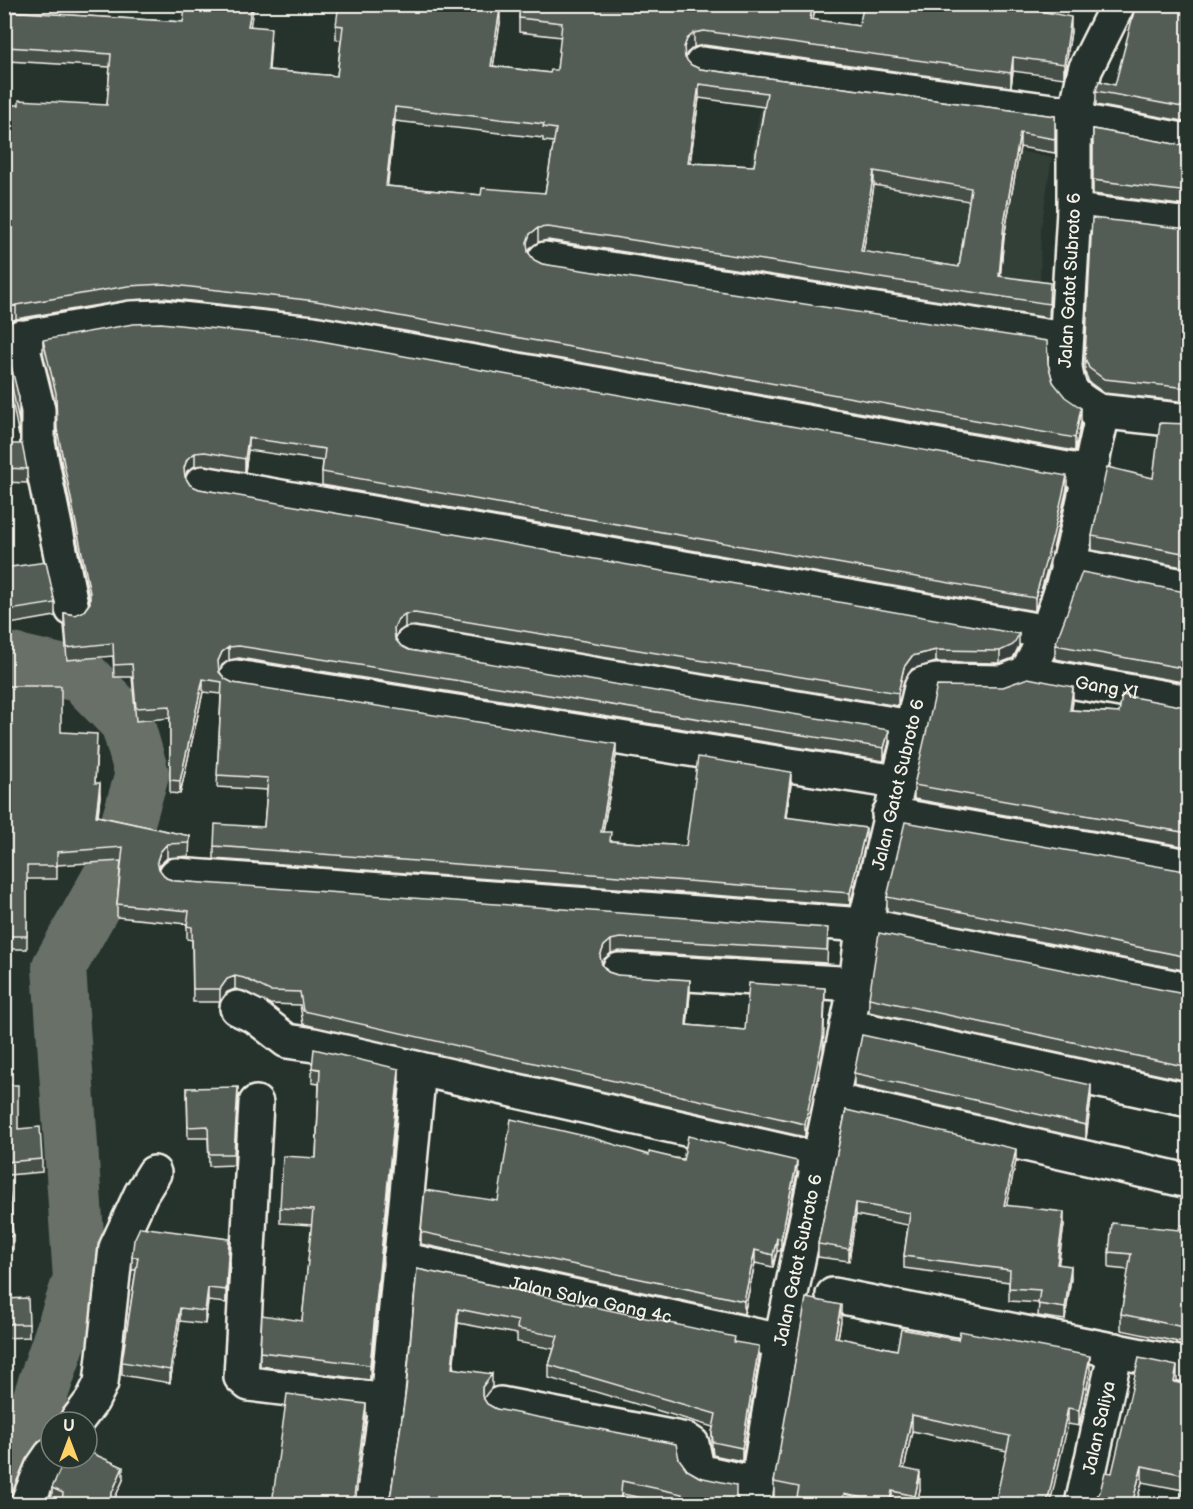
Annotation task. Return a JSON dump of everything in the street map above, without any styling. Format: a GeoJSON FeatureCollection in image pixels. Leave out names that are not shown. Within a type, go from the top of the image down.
{"type":"FeatureCollection","features":[{"type":"Feature","properties":{"kind":"street","name":"Jalan Gatot Subroto 6"},"geometry":{"type":"LineString","coordinates":[[1098,411],[1075,397],[1067,385],[1065,339],[1074,211],[1075,117],[1085,70],[1110,6]]}},
{"type":"Feature","properties":{"kind":"street"},"geometry":{"type":"LineString","coordinates":[[702,64],[1075,117],[1188,141]]}},
{"type":"Feature","properties":{"kind":"street"},"geometry":{"type":"LineString","coordinates":[[1074,211],[1188,225]]}},
{"type":"Feature","properties":{"kind":"street"},"geometry":{"type":"LineString","coordinates":[[545,259],[1065,339]]}},
{"type":"Feature","properties":{"kind":"street"},"geometry":{"type":"LineString","coordinates":[[72,609],[38,443],[38,410],[12,339],[131,318],[162,317],[313,333],[1089,474]]}},
{"type":"Feature","properties":{"kind":"street"},"geometry":{"type":"LineString","coordinates":[[1026,673],[1047,632],[1067,564],[1100,426],[1098,411],[1188,421]]}},
{"type":"Feature","properties":{"kind":"street"},"geometry":{"type":"LineString","coordinates":[[202,483],[1047,632]]}},
{"type":"Feature","properties":{"kind":"street"},"geometry":{"type":"LineString","coordinates":[[1067,564],[1188,587]]}},
{"type":"Feature","properties":{"kind":"street"},"geometry":{"type":"LineString","coordinates":[[412,644],[911,727]]}},
{"type":"Feature","properties":{"kind":"street","name":"Jalan Gatot Subroto 6"},"geometry":{"type":"LineString","coordinates":[[755,1494],[781,1341],[856,984],[864,925],[889,814],[923,684],[936,681],[1003,682],[1026,673]]}},
{"type":"Feature","properties":{"kind":"street","name":"Gang XI"},"geometry":{"type":"LineString","coordinates":[[1026,673],[1188,702]]}},
{"type":"Feature","properties":{"kind":"street"},"geometry":{"type":"LineString","coordinates":[[236,677],[897,782]]}},
{"type":"Feature","properties":{"kind":"street"},"geometry":{"type":"LineString","coordinates":[[889,814],[1188,866]]}},
{"type":"Feature","properties":{"kind":"street"},"geometry":{"type":"LineString","coordinates":[[176,875],[864,925],[1188,990]]}},
{"type":"Feature","properties":{"kind":"street"},"geometry":{"type":"LineString","coordinates":[[619,970],[856,984]]}},
{"type":"Feature","properties":{"kind":"street"},"geometry":{"type":"LineString","coordinates":[[237,1008],[256,1017],[293,1043],[314,1045],[818,1159]]}},
{"type":"Feature","properties":{"kind":"street"},"geometry":{"type":"LineString","coordinates":[[847,1026],[1188,1100]]}},
{"type":"Feature","properties":{"kind":"street"},"geometry":{"type":"LineString","coordinates":[[372,1504],[387,1401],[419,1069]]}},
{"type":"Feature","properties":{"kind":"street"},"geometry":{"type":"LineString","coordinates":[[831,1100],[1188,1181]]}},
{"type":"Feature","properties":{"kind":"street"},"geometry":{"type":"LineString","coordinates":[[256,1103],[242,1377],[249,1384],[387,1401]]}},
{"type":"Feature","properties":{"kind":"street"},"geometry":{"type":"LineString","coordinates":[[85,1410],[100,1383],[116,1248],[141,1194],[154,1173]]}},
{"type":"Feature","properties":{"kind":"street","name":"Jalan Salya Gang 4c"},"geometry":{"type":"LineString","coordinates":[[400,1259],[781,1341]]}},
{"type":"Feature","properties":{"kind":"street"},"geometry":{"type":"LineString","coordinates":[[833,1295],[1188,1365]]}},
{"type":"Feature","properties":{"kind":"street","name":"Jalan Saliya"},"geometry":{"type":"LineString","coordinates":[[1082,1504],[1116,1350]]}},
{"type":"Feature","properties":{"kind":"street"},"geometry":{"type":"LineString","coordinates":[[500,1404],[686,1440],[692,1444],[697,1468],[755,1494]]}},
{"type":"Feature","properties":{"kind":"street"},"geometry":{"type":"LineString","coordinates":[[27,1504],[41,1470]]}},
{"type":"Feature","properties":{"kind":"shaded area"},"geometry":{"type":"Polygon","coordinates":[[[760,108],[1052,157],[1041,228],[1040,286],[738,235],[760,108]]]}},
{"type":"Feature","properties":{"kind":"building"},"geometry":{"type":"Polygon","coordinates":[[[186,4],[252,4],[248,26],[271,28],[268,70],[337,76],[343,26],[336,25],[339,4],[468,4],[500,9],[491,66],[550,73],[551,70],[557,70],[562,23],[519,18],[520,4],[813,4],[810,19],[859,26],[864,4],[1005,4],[1071,17],[1064,64],[1013,57],[1011,73],[704,31],[694,33],[687,39],[684,47],[685,58],[691,65],[700,69],[1055,116],[1055,139],[1020,133],[1004,223],[999,276],[1050,283],[1049,304],[548,227],[538,228],[530,234],[527,242],[528,252],[534,260],[542,264],[1047,341],[1048,364],[1053,382],[1065,397],[1081,408],[1075,438],[316,301],[164,284],[128,286],[4,309],[4,105],[19,105],[19,100],[107,105],[111,54],[7,47],[7,41],[4,41],[4,11],[183,22],[186,4]],[[699,84],[688,163],[754,166],[767,93],[699,84]],[[395,107],[386,186],[481,195],[482,188],[545,193],[556,129],[543,127],[544,124],[395,107]],[[874,171],[861,251],[959,267],[971,188],[874,171]]]}},
{"type":"Feature","properties":{"kind":"building"},"geometry":{"type":"Polygon","coordinates":[[[1136,4],[1188,4],[1188,108],[1096,91],[1099,81],[1115,85],[1136,4]]]}},
{"type":"Feature","properties":{"kind":"building"},"geometry":{"type":"Polygon","coordinates":[[[1093,129],[1188,145],[1188,192],[1093,180],[1093,129]]]}},
{"type":"Feature","properties":{"kind":"building"},"geometry":{"type":"Polygon","coordinates":[[[1092,218],[1188,229],[1188,388],[1104,379],[1089,368],[1085,358],[1092,218]]]}},
{"type":"Feature","properties":{"kind":"building"},"geometry":{"type":"Polygon","coordinates":[[[161,323],[310,339],[1067,476],[1035,598],[322,472],[325,449],[248,438],[245,459],[205,452],[195,453],[187,459],[184,468],[185,477],[190,485],[199,489],[1019,634],[1013,645],[1000,651],[936,650],[912,656],[904,667],[898,693],[415,613],[405,614],[398,619],[394,628],[395,639],[409,650],[889,730],[884,748],[239,646],[229,647],[222,652],[218,661],[219,672],[233,683],[616,744],[601,832],[611,832],[610,841],[686,846],[698,757],[791,772],[785,817],[866,828],[850,893],[214,846],[215,824],[264,827],[268,778],[217,775],[222,682],[203,679],[180,781],[170,780],[170,706],[136,708],[132,664],[114,665],[113,643],[67,648],[64,613],[75,615],[84,611],[90,603],[90,593],[57,429],[56,393],[43,340],[133,324],[161,323]]]}},
{"type":"Feature","properties":{"kind":"building"},"geometry":{"type":"Polygon","coordinates":[[[4,345],[6,345],[19,398],[19,422],[11,382],[4,383],[4,345]]]}},
{"type":"Feature","properties":{"kind":"building"},"geometry":{"type":"Polygon","coordinates":[[[1160,423],[1188,424],[1188,554],[1092,536],[1107,467],[1153,478],[1160,423]]]}},
{"type":"Feature","properties":{"kind":"building"},"geometry":{"type":"Polygon","coordinates":[[[4,444],[22,444],[27,469],[4,468],[4,444]]]}},
{"type":"Feature","properties":{"kind":"building"},"geometry":{"type":"Polygon","coordinates":[[[46,562],[55,603],[10,610],[4,568],[46,562]]]}},
{"type":"Feature","properties":{"kind":"building"},"geometry":{"type":"Polygon","coordinates":[[[1082,572],[1188,591],[1188,669],[1055,645],[1082,572]]]}},
{"type":"Feature","properties":{"kind":"building"},"geometry":{"type":"Polygon","coordinates":[[[1028,678],[1073,687],[1070,710],[1119,713],[1122,695],[1188,706],[1188,833],[914,785],[937,686],[1003,687],[1028,678]]]}},
{"type":"Feature","properties":{"kind":"building"},"geometry":{"type":"Polygon","coordinates":[[[4,686],[61,686],[61,732],[97,734],[95,783],[100,783],[96,816],[190,836],[189,843],[167,844],[160,852],[157,861],[159,869],[166,878],[175,881],[828,928],[827,950],[620,938],[611,940],[604,946],[600,956],[602,965],[608,972],[617,975],[690,980],[686,1025],[745,1030],[749,983],[825,988],[823,1037],[805,1124],[303,1011],[300,992],[270,991],[235,976],[227,979],[220,989],[193,989],[192,927],[187,926],[189,911],[117,904],[123,847],[57,852],[57,866],[27,866],[27,936],[4,936],[4,686]]]}},
{"type":"Feature","properties":{"kind":"building"},"geometry":{"type":"Polygon","coordinates":[[[905,822],[1188,870],[1188,957],[887,897],[905,822]]]}},
{"type":"Feature","properties":{"kind":"building"},"geometry":{"type":"Polygon","coordinates":[[[879,933],[1188,994],[1188,1067],[869,998],[879,933]]]}},
{"type":"Feature","properties":{"kind":"building"},"geometry":{"type":"Polygon","coordinates":[[[4,1034],[6,1034],[6,1085],[18,1085],[18,1129],[40,1127],[42,1159],[6,1162],[13,1236],[4,1237],[4,1034]]]}},
{"type":"Feature","properties":{"kind":"building"},"geometry":{"type":"Polygon","coordinates":[[[862,1035],[1091,1085],[1086,1125],[854,1073],[862,1035]]]}},
{"type":"Feature","properties":{"kind":"building"},"geometry":{"type":"Polygon","coordinates":[[[314,1049],[399,1069],[370,1365],[260,1352],[262,1315],[302,1321],[313,1210],[280,1208],[283,1156],[316,1158],[320,1069],[312,1068],[314,1049]]]}},
{"type":"Feature","properties":{"kind":"building"},"geometry":{"type":"Polygon","coordinates":[[[238,1087],[234,1154],[209,1154],[208,1126],[188,1127],[187,1088],[238,1087]]]}},
{"type":"Feature","properties":{"kind":"building"},"geometry":{"type":"Polygon","coordinates":[[[846,1110],[1016,1149],[1004,1205],[1064,1212],[1057,1264],[1071,1266],[1065,1308],[1038,1304],[1040,1290],[1009,1288],[1010,1270],[904,1256],[910,1213],[856,1203],[849,1249],[818,1244],[846,1110]]]}},
{"type":"Feature","properties":{"kind":"building"},"geometry":{"type":"Polygon","coordinates":[[[511,1119],[593,1138],[649,1155],[649,1152],[683,1160],[688,1136],[797,1161],[781,1239],[777,1238],[773,1255],[755,1250],[744,1301],[421,1232],[425,1190],[498,1201],[511,1119]]]}},
{"type":"Feature","properties":{"kind":"building"},"geometry":{"type":"Polygon","coordinates":[[[1112,1223],[1179,1230],[1180,1225],[1188,1226],[1188,1328],[1121,1314],[1131,1254],[1109,1252],[1112,1223]]]}},
{"type":"Feature","properties":{"kind":"building"},"geometry":{"type":"Polygon","coordinates":[[[140,1227],[229,1239],[226,1290],[208,1288],[205,1311],[180,1308],[170,1370],[122,1362],[138,1257],[132,1257],[134,1240],[140,1227]]]}},
{"type":"Feature","properties":{"kind":"building"},"geometry":{"type":"Polygon","coordinates":[[[417,1269],[735,1337],[734,1342],[759,1346],[742,1448],[713,1442],[712,1433],[716,1414],[549,1365],[558,1336],[517,1329],[518,1321],[458,1309],[452,1368],[492,1374],[482,1387],[482,1396],[487,1404],[496,1409],[676,1444],[679,1459],[687,1470],[699,1477],[736,1485],[736,1497],[741,1504],[680,1504],[682,1494],[622,1481],[620,1504],[384,1504],[391,1493],[406,1390],[417,1269]]]}},
{"type":"Feature","properties":{"kind":"building"},"geometry":{"type":"Polygon","coordinates":[[[28,1298],[29,1324],[4,1324],[4,1299],[28,1298]]]}},
{"type":"Feature","properties":{"kind":"building"},"geometry":{"type":"Polygon","coordinates":[[[806,1298],[841,1305],[835,1337],[897,1350],[901,1329],[958,1340],[960,1331],[1090,1356],[1079,1410],[1068,1408],[1047,1504],[995,1504],[1010,1436],[912,1415],[901,1468],[920,1472],[915,1496],[892,1491],[889,1503],[844,1494],[841,1504],[834,1504],[797,1497],[799,1487],[774,1482],[806,1298]]]}},
{"type":"Feature","properties":{"kind":"building"},"geometry":{"type":"Polygon","coordinates":[[[1139,1358],[1177,1366],[1174,1382],[1188,1384],[1188,1504],[1179,1504],[1187,1479],[1185,1475],[1142,1466],[1132,1504],[1092,1504],[1100,1492],[1105,1472],[1112,1473],[1139,1358]]]}},
{"type":"Feature","properties":{"kind":"building"},"geometry":{"type":"Polygon","coordinates":[[[287,1394],[366,1404],[354,1497],[360,1504],[272,1504],[287,1394]]]}},
{"type":"Feature","properties":{"kind":"building"},"geometry":{"type":"Polygon","coordinates":[[[99,1456],[123,1467],[107,1504],[62,1504],[63,1493],[52,1488],[60,1470],[99,1470],[99,1456]]]}},
{"type":"Feature","properties":{"kind":"waterway"},"geometry":{"type":"LineString","coordinates":[[4,658],[82,676],[127,722],[142,774],[115,867],[59,967],[80,1279],[29,1430],[4,1493]]}}]}
